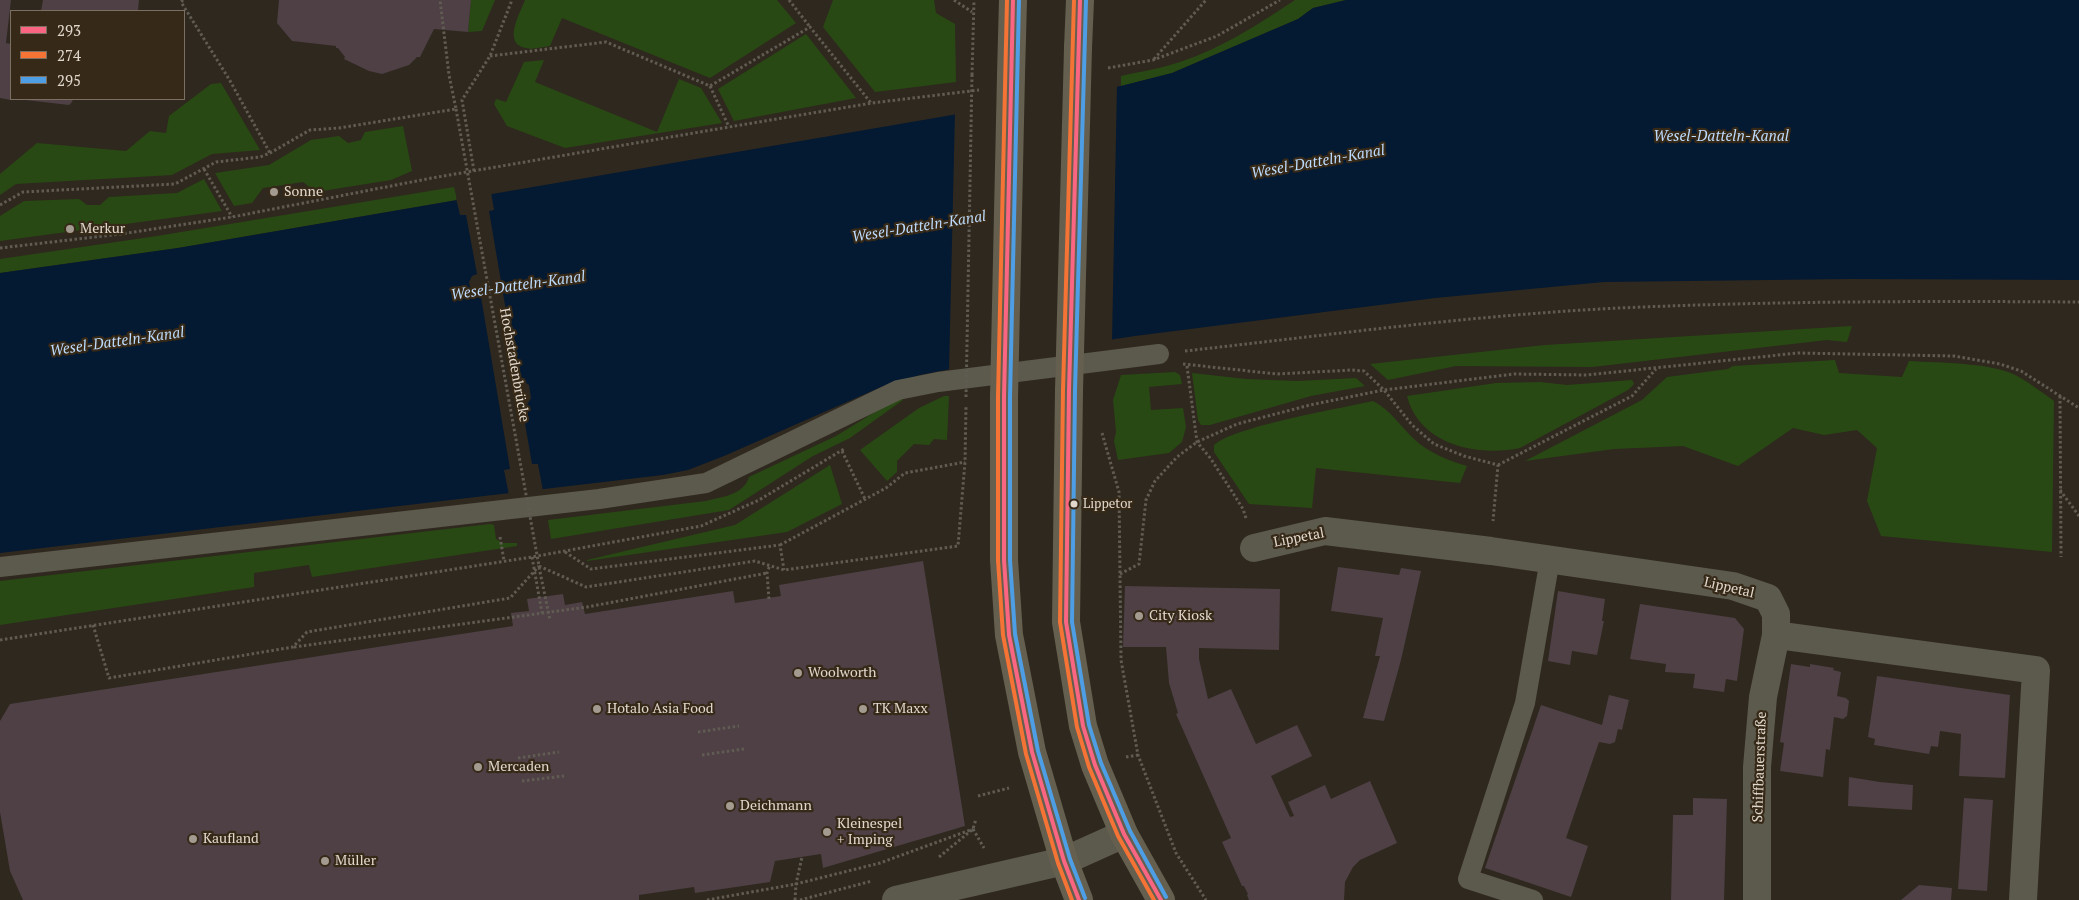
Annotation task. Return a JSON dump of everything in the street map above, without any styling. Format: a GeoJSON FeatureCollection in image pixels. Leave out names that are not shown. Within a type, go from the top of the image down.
{"type":"FeatureCollection","features":[{"type":"Feature","properties":{"kind":"main road"},"geometry":{"type":"LineString","coordinates":[[1013,0],[1004,398],[1004,560],[1009,635],[1032,752],[1064,862],[1079,900]]}},
{"type":"Feature","properties":{"kind":"main road"},"geometry":{"type":"LineString","coordinates":[[1080,0],[1069,390],[1066,622],[1083,726],[1095,765],[1124,834],[1161,900]]}},
{"type":"Feature","properties":{"kind":"street","name":"Lippetal"},"geometry":{"type":"LineString","coordinates":[[1254,548],[1325,531],[1491,551],[1733,586],[1768,598],[1776,614],[1776,635]]}},
{"type":"Feature","properties":{"kind":"street"},"geometry":{"type":"LineString","coordinates":[[1776,635],[2036,670],[2023,900]]}},
{"type":"Feature","properties":{"kind":"street","name":"Schiffbauerstraße"},"geometry":{"type":"LineString","coordinates":[[1758,900],[1757,766],[1763,697],[1776,635]]}},
{"type":"Feature","properties":{"kind":"street"},"geometry":{"type":"LineString","coordinates":[[896,900],[1064,862],[1124,834]]}},
{"type":"Feature","properties":{"kind":"lane"},"geometry":{"type":"LineString","coordinates":[[0,567],[599,499],[706,483],[898,390],[938,382],[1159,354]]}},
{"type":"Feature","properties":{"kind":"lane"},"geometry":{"type":"LineString","coordinates":[[1533,900],[1468,879],[1525,703],[1550,559]]}},
{"type":"Feature","properties":{"kind":"path"},"geometry":{"type":"LineString","coordinates":[[183,0],[181,2],[229,79],[270,153]]}},
{"type":"Feature","properties":{"kind":"path","name":"Hochstadenbrücke"},"geometry":{"type":"LineString","coordinates":[[440,0],[449,75],[550,620]]}},
{"type":"Feature","properties":{"kind":"path"},"geometry":{"type":"LineString","coordinates":[[474,171],[462,100],[490,56],[512,0]]}},
{"type":"Feature","properties":{"kind":"path"},"geometry":{"type":"LineString","coordinates":[[789,0],[872,103]]}},
{"type":"Feature","properties":{"kind":"path"},"geometry":{"type":"LineString","coordinates":[[954,0],[972,12]]}},
{"type":"Feature","properties":{"kind":"path"},"geometry":{"type":"LineString","coordinates":[[294,647],[307,632],[510,598],[539,566],[586,587],[755,561],[784,570],[958,546],[965,462],[972,12],[974,0]]}},
{"type":"Feature","properties":{"kind":"path"},"geometry":{"type":"LineString","coordinates":[[1153,60],[1206,0]]}},
{"type":"Feature","properties":{"kind":"path"},"geometry":{"type":"LineString","coordinates":[[710,86],[810,27]]}},
{"type":"Feature","properties":{"kind":"path"},"geometry":{"type":"LineString","coordinates":[[490,56],[606,42],[710,86],[729,127]]}},
{"type":"Feature","properties":{"kind":"path"},"geometry":{"type":"LineString","coordinates":[[0,248],[121,234],[232,217],[474,171],[893,101]]}},
{"type":"Feature","properties":{"kind":"path"},"geometry":{"type":"LineString","coordinates":[[0,205],[23,192],[175,184],[216,162],[260,157],[270,153],[310,130],[339,128],[456,109]]}},
{"type":"Feature","properties":{"kind":"path"},"geometry":{"type":"LineString","coordinates":[[204,169],[232,217]]}},
{"type":"Feature","properties":{"kind":"path"},"geometry":{"type":"LineString","coordinates":[[1159,354],[1479,318],[1619,308],[1810,302],[2079,302]]}},
{"type":"Feature","properties":{"kind":"path"},"geometry":{"type":"LineString","coordinates":[[1120,574],[1139,564],[1146,500],[1154,481],[1177,457],[1197,442],[1237,424],[1310,405],[1384,390],[1514,374],[1587,375],[1798,353],[1954,356],[2000,364],[2021,372],[2079,408]]}},
{"type":"Feature","properties":{"kind":"path"},"geometry":{"type":"LineString","coordinates":[[1159,354],[1187,366],[1277,374],[1352,370],[1364,372],[1384,390],[1412,425],[1434,444],[1464,456],[1498,465],[1632,396],[1656,369]]}},
{"type":"Feature","properties":{"kind":"path"},"geometry":{"type":"LineString","coordinates":[[1187,366],[1197,442],[1212,458],[1232,490]]}},
{"type":"Feature","properties":{"kind":"path"},"geometry":{"type":"LineString","coordinates":[[2060,395],[2061,557]]}},
{"type":"Feature","properties":{"kind":"path"},"geometry":{"type":"LineString","coordinates":[[1101,430],[1119,492],[1122,660],[1138,755],[1176,853],[1206,900]]}},
{"type":"Feature","properties":{"kind":"path"},"geometry":{"type":"LineString","coordinates":[[842,451],[865,499]]}},
{"type":"Feature","properties":{"kind":"path"},"geometry":{"type":"LineString","coordinates":[[0,640],[565,551],[592,569],[780,545],[886,488],[905,473],[965,462]]}},
{"type":"Feature","properties":{"kind":"path"},"geometry":{"type":"LineString","coordinates":[[1491,551],[1498,465]]}},
{"type":"Feature","properties":{"kind":"path"},"geometry":{"type":"LineString","coordinates":[[2060,489],[2079,516]]}},
{"type":"Feature","properties":{"kind":"path"},"geometry":{"type":"LineString","coordinates":[[780,545],[784,570]]}},
{"type":"Feature","properties":{"kind":"path"},"geometry":{"type":"LineString","coordinates":[[532,557],[542,613]]}},
{"type":"Feature","properties":{"kind":"path"},"geometry":{"type":"LineString","coordinates":[[769,599],[767,573],[770,565]]}},
{"type":"Feature","properties":{"kind":"path"},"geometry":{"type":"LineString","coordinates":[[94,625],[109,678],[294,647],[586,607],[767,573]]}},
{"type":"Feature","properties":{"kind":"path"},"geometry":{"type":"LineString","coordinates":[[698,732],[739,726]]}},
{"type":"Feature","properties":{"kind":"path"},"geometry":{"type":"LineString","coordinates":[[702,755],[744,749]]}},
{"type":"Feature","properties":{"kind":"path"},"geometry":{"type":"LineString","coordinates":[[518,758],[560,752]]}},
{"type":"Feature","properties":{"kind":"path"},"geometry":{"type":"LineString","coordinates":[[522,781],[564,776]]}},
{"type":"Feature","properties":{"kind":"path"},"geometry":{"type":"LineString","coordinates":[[707,900],[796,884],[880,863],[973,829],[976,819]]}},
{"type":"Feature","properties":{"kind":"path"},"geometry":{"type":"LineString","coordinates":[[795,900],[796,884],[802,857]]}},
{"type":"Feature","properties":{"kind":"green space"},"geometry":{"type":"Polygon","coordinates":[[[471,0],[495,0],[482,31],[468,32],[471,0]]]}},
{"type":"Feature","properties":{"kind":"green space"},"geometry":{"type":"Polygon","coordinates":[[[525,0],[777,0],[796,23],[710,78],[562,18],[550,46],[526,48],[515,41],[514,34],[525,0]]]}},
{"type":"Feature","properties":{"kind":"green space"},"geometry":{"type":"Polygon","coordinates":[[[833,0],[934,0],[936,13],[955,24],[956,82],[875,92],[823,27],[833,0]]]}},
{"type":"Feature","properties":{"kind":"green space"},"geometry":{"type":"Polygon","coordinates":[[[1295,0],[1346,0],[1313,8],[1298,19],[1172,73],[1121,86],[1121,76],[1187,60],[1219,46],[1250,29],[1295,0]]]}},
{"type":"Feature","properties":{"kind":"green space"},"geometry":{"type":"Polygon","coordinates":[[[806,34],[856,98],[734,121],[718,89],[806,34]]]}},
{"type":"Feature","properties":{"kind":"green space"},"geometry":{"type":"Polygon","coordinates":[[[544,60],[535,82],[657,132],[679,79],[701,88],[722,123],[565,148],[507,126],[494,104],[496,99],[506,102],[524,62],[544,60]]]}},
{"type":"Feature","properties":{"kind":"green space"},"geometry":{"type":"Polygon","coordinates":[[[221,83],[260,150],[212,154],[172,175],[16,184],[0,195],[0,174],[37,143],[126,151],[150,131],[166,133],[169,116],[211,84],[221,83]]]}},
{"type":"Feature","properties":{"kind":"green space"},"geometry":{"type":"Polygon","coordinates":[[[403,126],[412,171],[391,180],[316,192],[303,182],[263,188],[252,203],[234,206],[215,173],[269,165],[311,140],[339,136],[348,143],[361,140],[365,132],[403,126]]]}},
{"type":"Feature","properties":{"kind":"green space"},"geometry":{"type":"Polygon","coordinates":[[[204,179],[222,211],[0,241],[0,216],[24,201],[79,199],[87,205],[100,205],[109,197],[177,193],[204,179]]]}},
{"type":"Feature","properties":{"kind":"green space"},"geometry":{"type":"Polygon","coordinates":[[[454,187],[457,200],[178,248],[0,273],[0,259],[157,236],[454,187]]]}},
{"type":"Feature","properties":{"kind":"green space"},"geometry":{"type":"Polygon","coordinates":[[[1852,326],[1847,342],[1827,340],[1592,367],[1456,366],[1388,380],[1370,364],[1545,345],[1852,326]]]}},
{"type":"Feature","properties":{"kind":"green space"},"geometry":{"type":"Polygon","coordinates":[[[1835,360],[1839,373],[1902,377],[1909,361],[1966,364],[1995,368],[2019,377],[2054,401],[2052,552],[1881,536],[1867,501],[1877,448],[1857,430],[1824,435],[1793,428],[1738,466],[1683,446],[1614,449],[1525,461],[1642,400],[1667,377],[1728,369],[1733,366],[1835,360]]]}},
{"type":"Feature","properties":{"kind":"green space"},"geometry":{"type":"Polygon","coordinates":[[[1175,372],[1180,375],[1182,384],[1149,387],[1151,410],[1183,408],[1186,427],[1182,442],[1169,453],[1118,460],[1114,441],[1116,432],[1113,400],[1121,375],[1175,372]]]}},
{"type":"Feature","properties":{"kind":"green space"},"geometry":{"type":"Polygon","coordinates":[[[1192,373],[1246,379],[1297,381],[1356,378],[1365,386],[1311,396],[1210,425],[1201,425],[1198,420],[1192,373]]]}},
{"type":"Feature","properties":{"kind":"green space"},"geometry":{"type":"Polygon","coordinates":[[[1632,380],[1634,384],[1628,390],[1520,448],[1504,450],[1486,451],[1469,448],[1452,444],[1437,436],[1424,426],[1414,413],[1407,396],[1496,383],[1540,382],[1567,385],[1632,380]]]}},
{"type":"Feature","properties":{"kind":"green space"},"geometry":{"type":"Polygon","coordinates":[[[901,396],[903,400],[850,438],[813,456],[729,510],[551,539],[548,520],[706,501],[731,494],[742,488],[749,477],[836,436],[901,396]]]}},
{"type":"Feature","properties":{"kind":"green space"},"geometry":{"type":"Polygon","coordinates":[[[944,396],[949,396],[947,440],[934,439],[929,445],[914,444],[897,461],[897,472],[887,481],[860,450],[919,408],[944,396]]]}},
{"type":"Feature","properties":{"kind":"green space"},"geometry":{"type":"Polygon","coordinates":[[[1373,401],[1385,409],[1414,439],[1426,448],[1445,459],[1467,466],[1460,483],[1316,468],[1312,508],[1249,504],[1214,452],[1214,445],[1224,439],[1260,426],[1373,401]]]}},
{"type":"Feature","properties":{"kind":"green space"},"geometry":{"type":"Polygon","coordinates":[[[830,465],[842,504],[787,532],[587,561],[735,525],[830,465]]]}},
{"type":"Feature","properties":{"kind":"green space"},"geometry":{"type":"Polygon","coordinates":[[[494,525],[496,539],[503,543],[517,543],[517,546],[312,577],[309,565],[254,573],[254,587],[0,625],[0,581],[494,525]]]}},
{"type":"Feature","properties":{"kind":"water","name":"Wesel-Datteln-Kanal"},"geometry":{"type":"Polygon","coordinates":[[[1346,0],[2079,0],[2079,280],[1851,279],[1604,282],[1435,298],[1135,336],[1075,345],[920,375],[881,387],[724,456],[688,470],[663,475],[0,553],[0,273],[178,248],[1121,86],[1172,73],[1298,19],[1313,8],[1346,0]]]}},
{"type":"Feature","properties":{"kind":"pier"},"geometry":{"type":"Polygon","coordinates":[[[1117,84],[1112,342],[949,371],[955,111],[1117,84]]]}},
{"type":"Feature","properties":{"kind":"pier"},"geometry":{"type":"Polygon","coordinates":[[[491,192],[494,210],[489,211],[518,381],[523,381],[529,385],[531,398],[527,405],[522,406],[532,464],[538,464],[543,491],[509,495],[504,470],[510,469],[481,297],[476,297],[471,293],[469,282],[472,276],[477,274],[466,215],[460,215],[456,198],[491,192]]]}},
{"type":"Feature","properties":{"kind":"building"},"geometry":{"type":"Polygon","coordinates":[[[0,0],[11,0],[6,43],[10,44],[10,100],[0,98],[0,0]]]}},
{"type":"Feature","properties":{"kind":"building"},"geometry":{"type":"Polygon","coordinates":[[[43,0],[139,0],[138,10],[41,10],[43,0]]]}},
{"type":"Feature","properties":{"kind":"building"},"geometry":{"type":"Polygon","coordinates":[[[279,0],[471,0],[468,32],[434,29],[420,57],[417,57],[409,65],[382,74],[369,71],[344,59],[345,57],[336,46],[292,41],[277,23],[279,0]]]}},
{"type":"Feature","properties":{"kind":"building"},"geometry":{"type":"Polygon","coordinates":[[[26,100],[73,100],[69,105],[26,100]]]}},
{"type":"Feature","properties":{"kind":"building","name":"Mercaden"},"geometry":{"type":"Polygon","coordinates":[[[923,561],[965,826],[823,868],[821,854],[775,861],[770,882],[695,893],[694,887],[639,895],[639,900],[23,900],[10,871],[0,812],[0,721],[10,704],[513,626],[511,613],[529,611],[527,599],[563,594],[565,605],[582,602],[585,614],[733,591],[735,603],[781,596],[779,585],[923,561]]]}},
{"type":"Feature","properties":{"kind":"building"},"geometry":{"type":"Polygon","coordinates":[[[1338,567],[1399,575],[1401,568],[1421,571],[1401,660],[1384,721],[1363,718],[1380,656],[1375,656],[1383,618],[1331,611],[1338,567]]]}},
{"type":"Feature","properties":{"kind":"building"},"geometry":{"type":"Polygon","coordinates":[[[1125,586],[1280,589],[1279,650],[1199,648],[1199,659],[1208,699],[1231,689],[1256,744],[1297,725],[1312,756],[1271,776],[1290,817],[1294,816],[1288,802],[1325,785],[1331,799],[1370,781],[1397,843],[1360,860],[1353,867],[1345,882],[1344,900],[1249,900],[1248,894],[1244,886],[1242,886],[1222,842],[1231,838],[1176,714],[1178,713],[1169,683],[1166,647],[1123,647],[1125,586]]]}},
{"type":"Feature","properties":{"kind":"building"},"geometry":{"type":"Polygon","coordinates":[[[1558,591],[1605,599],[1602,621],[1604,621],[1597,655],[1572,651],[1570,665],[1548,661],[1558,591]]]}},
{"type":"Feature","properties":{"kind":"building"},"geometry":{"type":"Polygon","coordinates":[[[1640,604],[1735,618],[1744,629],[1737,681],[1726,679],[1724,692],[1693,688],[1695,674],[1665,672],[1666,664],[1630,659],[1640,604]]]}},
{"type":"Feature","properties":{"kind":"building"},"geometry":{"type":"Polygon","coordinates":[[[1791,664],[1810,667],[1810,664],[1834,668],[1833,670],[1841,672],[1837,696],[1846,698],[1849,701],[1847,716],[1843,719],[1834,717],[1830,750],[1826,749],[1823,777],[1780,771],[1784,743],[1780,742],[1791,664]]]}},
{"type":"Feature","properties":{"kind":"building"},"geometry":{"type":"Polygon","coordinates":[[[1877,676],[2010,695],[2005,778],[1959,776],[1961,734],[1940,731],[1938,747],[1931,746],[1929,754],[1874,745],[1875,739],[1868,737],[1877,676]]]}},
{"type":"Feature","properties":{"kind":"building"},"geometry":{"type":"Polygon","coordinates":[[[1609,695],[1629,700],[1622,730],[1618,729],[1615,742],[1610,744],[1599,742],[1566,838],[1588,846],[1571,897],[1485,868],[1541,705],[1602,725],[1609,695]]]}},
{"type":"Feature","properties":{"kind":"building"},"geometry":{"type":"Polygon","coordinates":[[[1849,777],[1913,785],[1912,810],[1848,806],[1849,777]]]}},
{"type":"Feature","properties":{"kind":"building"},"geometry":{"type":"Polygon","coordinates":[[[1693,798],[1727,799],[1724,900],[1671,900],[1673,815],[1693,815],[1693,798]]]}},
{"type":"Feature","properties":{"kind":"building"},"geometry":{"type":"Polygon","coordinates":[[[1964,798],[1993,800],[1987,891],[1958,889],[1964,798]]]}},
{"type":"Feature","properties":{"kind":"building"},"geometry":{"type":"Polygon","coordinates":[[[1919,885],[1952,888],[1951,900],[1901,900],[1919,885]]]}},
{"type":"Feature","properties":{"kind":"transit line","name":"274"},"geometry":{"type":"LineString","coordinates":[[1007,0],[998,397],[998,560],[1003,635],[1026,754],[1058,863],[1072,900]]}},
{"type":"Feature","properties":{"kind":"transit line","name":"293"},"geometry":{"type":"LineString","coordinates":[[1013,0],[1004,397],[1004,560],[1009,635],[1032,752],[1064,861],[1079,900]]}},
{"type":"Feature","properties":{"kind":"transit line","name":"295"},"geometry":{"type":"LineString","coordinates":[[1019,0],[1010,397],[1010,560],[1015,634],[1038,751],[1070,859],[1085,898]]}},
{"type":"Feature","properties":{"kind":"transit line","name":"274"},"geometry":{"type":"LineString","coordinates":[[1074,0],[1063,390],[1060,622],[1077,727],[1089,767],[1118,836],[1154,900]]}},
{"type":"Feature","properties":{"kind":"transit line","name":"293"},"geometry":{"type":"LineString","coordinates":[[1080,0],[1069,390],[1066,622],[1083,726],[1095,765],[1124,834],[1161,900]]}},
{"type":"Feature","properties":{"kind":"transit line","name":"295"},"geometry":{"type":"LineString","coordinates":[[1086,0],[1075,390],[1072,622],[1089,725],[1101,763],[1130,831],[1166,897]]}},
{"type":"Feature","properties":{"kind":"place","name":"Sonne"},"geometry":{"type":"Point","coordinates":[274,192]}},
{"type":"Feature","properties":{"kind":"place","name":"Merkur"},"geometry":{"type":"Point","coordinates":[70,229]}},
{"type":"Feature","properties":{"kind":"place","name":"Lippetor"},"geometry":{"type":"Point","coordinates":[1074,504]}},
{"type":"Feature","properties":{"kind":"place","name":"City Kiosk"},"geometry":{"type":"Point","coordinates":[1139,616]}},
{"type":"Feature","properties":{"kind":"place","name":"Woolworth"},"geometry":{"type":"Point","coordinates":[798,673]}},
{"type":"Feature","properties":{"kind":"place","name":"Hotalo Asia Food"},"geometry":{"type":"Point","coordinates":[597,709]}},
{"type":"Feature","properties":{"kind":"place","name":"TK Maxx"},"geometry":{"type":"Point","coordinates":[863,709]}},
{"type":"Feature","properties":{"kind":"place","name":"Mercaden"},"geometry":{"type":"Point","coordinates":[478,767]}},
{"type":"Feature","properties":{"kind":"place","name":"Deichmann"},"geometry":{"type":"Point","coordinates":[730,806]}},
{"type":"Feature","properties":{"kind":"place","name":"Kleinespel + Imping"},"geometry":{"type":"Point","coordinates":[827,832]}},
{"type":"Feature","properties":{"kind":"place","name":"Kaufland"},"geometry":{"type":"Point","coordinates":[193,839]}},
{"type":"Feature","properties":{"kind":"place","name":"Müller"},"geometry":{"type":"Point","coordinates":[325,861]}}]}
